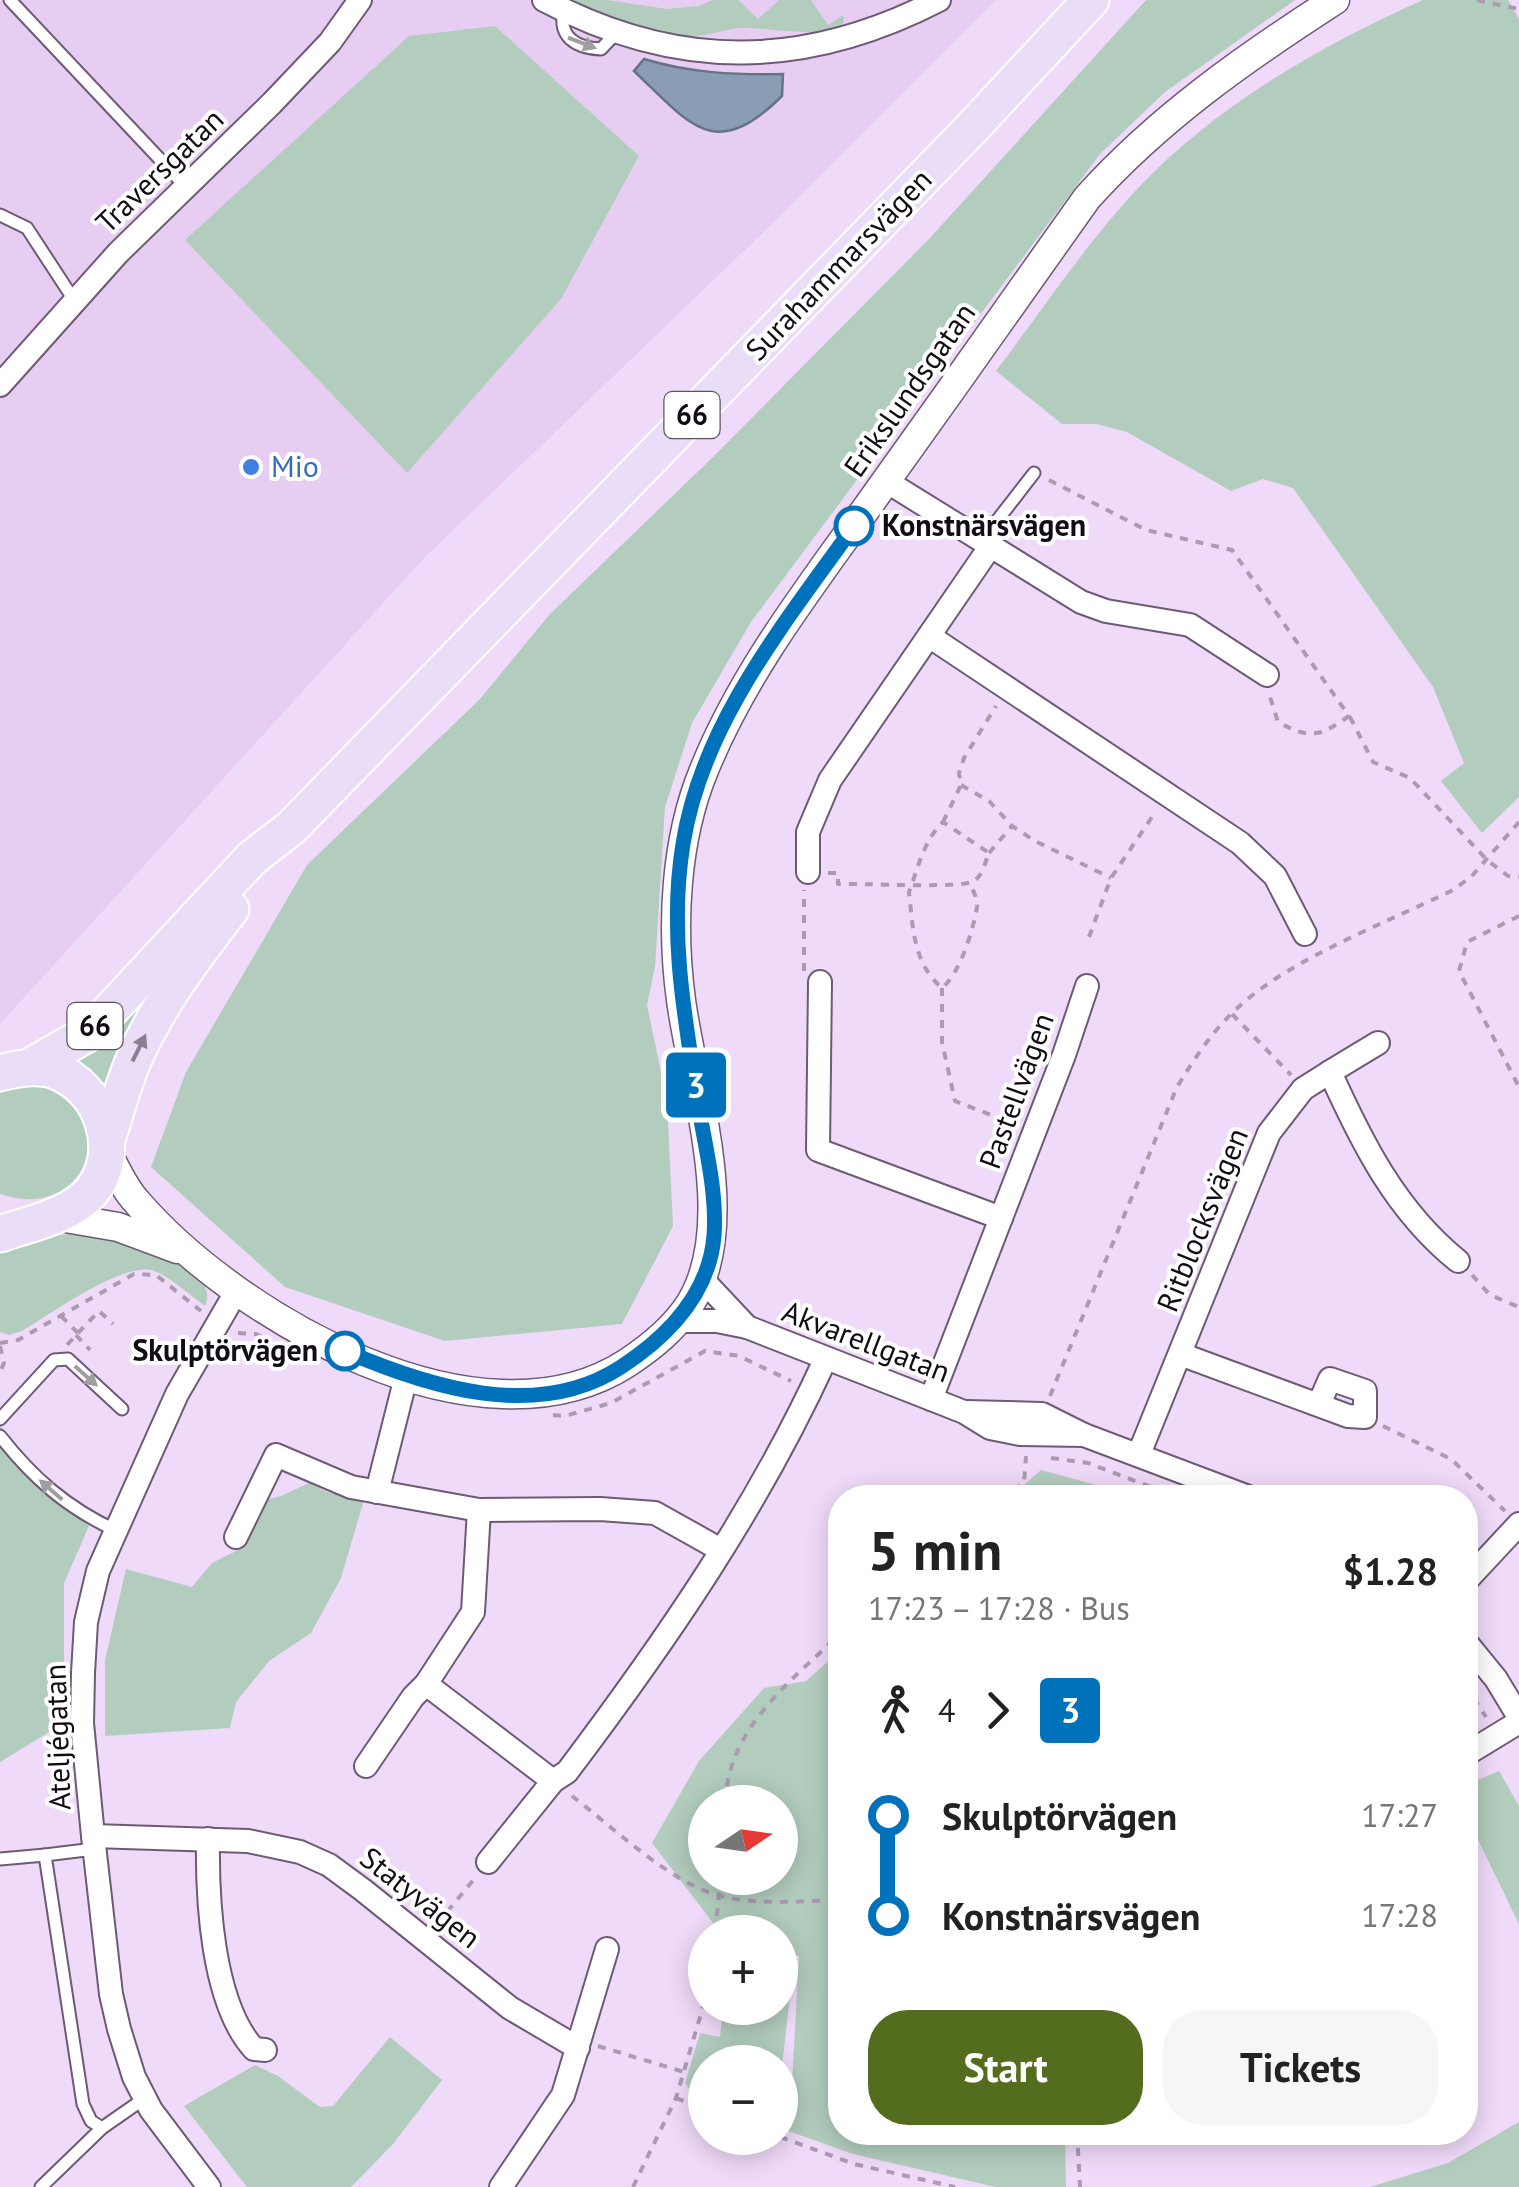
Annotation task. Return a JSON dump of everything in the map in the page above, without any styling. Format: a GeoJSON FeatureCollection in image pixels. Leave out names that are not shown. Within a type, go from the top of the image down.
{"type":"FeatureCollection","features":[{"type":"Feature","properties":{"kind":"main road","name":"Surahammarsvägen"},"geometry":{"type":"LineString","coordinates":[[10,1068],[89,1034],[252,858],[290,828],[957,144],[1091,0]]}},
{"type":"Feature","properties":{"kind":"main road","name":"Surahammarsvägen"},"geometry":{"type":"LineString","coordinates":[[107,1146],[132,1064],[166,996],[290,828]]}},
{"type":"Feature","properties":{"kind":"main road","name":"66"},"geometry":{"type":"LineString","coordinates":[[0,1234],[72,1208],[92,1191],[103,1170],[107,1146],[100,1114],[84,1089],[64,1074],[10,1068]]}},
{"type":"Feature","properties":{"kind":"main road"},"geometry":{"type":"LineString","coordinates":[[0,1213],[44,1219]]}},
{"type":"Feature","properties":{"kind":"street","name":"Traversgatan"},"geometry":{"type":"LineString","coordinates":[[0,385],[74,300],[330,42],[360,0]]}},
{"type":"Feature","properties":{"kind":"street"},"geometry":{"type":"LineString","coordinates":[[554,6],[617,32],[661,45],[706,51],[794,49],[845,40],[898,21],[939,0]]}},
{"type":"Feature","properties":{"kind":"street","name":"Erikslundsgatan"},"geometry":{"type":"LineString","coordinates":[[107,1146],[135,1200],[192,1256],[236,1292],[314,1338],[406,1377],[503,1396],[571,1388],[610,1374],[656,1343],[692,1302],[714,1236],[712,1190],[680,996],[677,924],[682,846],[689,814],[720,730],[776,635],[1086,198],[1117,164],[1200,91],[1335,0]]}},
{"type":"Feature","properties":{"kind":"street"},"geometry":{"type":"LineString","coordinates":[[886,481],[1081,602],[1106,611],[1190,625],[1267,674]]}},
{"type":"Feature","properties":{"kind":"street"},"geometry":{"type":"LineString","coordinates":[[808,872],[808,832],[830,780],[929,636],[985,544]]}},
{"type":"Feature","properties":{"kind":"street"},"geometry":{"type":"LineString","coordinates":[[929,636],[1240,842],[1275,876],[1305,934]]}},
{"type":"Feature","properties":{"kind":"street","name":"Pastellvägen"},"geometry":{"type":"LineString","coordinates":[[820,982],[818,1150],[1001,1218]]}},
{"type":"Feature","properties":{"kind":"street","name":"Pastellvägen"},"geometry":{"type":"LineString","coordinates":[[932,1399],[1087,986]]}},
{"type":"Feature","properties":{"kind":"street","name":"Ritblocksvägen"},"geometry":{"type":"LineString","coordinates":[[1139,1454],[1269,1133],[1304,1089],[1378,1043]]}},
{"type":"Feature","properties":{"kind":"street"},"geometry":{"type":"LineString","coordinates":[[1330,1072],[1355,1128],[1390,1188],[1419,1224],[1458,1260]]}},
{"type":"Feature","properties":{"kind":"street","name":"Erikslundsgatan"},"geometry":{"type":"LineString","coordinates":[[44,1219],[118,1227],[192,1256]]}},
{"type":"Feature","properties":{"kind":"street","name":"Akvarellgatan"},"geometry":{"type":"LineString","coordinates":[[701,1278],[747,1328]]}},
{"type":"Feature","properties":{"kind":"street","name":"Ateljégatan"},"geometry":{"type":"LineString","coordinates":[[208,2187],[134,2077],[111,1994],[82,1723],[83,1673],[86,1622],[114,1530],[177,1394],[236,1292]]}},
{"type":"Feature","properties":{"kind":"street","name":"Akvarellgatan"},"geometry":{"type":"LineString","coordinates":[[677,1321],[717,1321],[747,1328],[964,1412],[1034,1434],[1084,1435],[1218,1485]]}},
{"type":"Feature","properties":{"kind":"street","name":"Ritblocksvägen"},"geometry":{"type":"LineString","coordinates":[[1180,1354],[1318,1404],[1330,1379],[1365,1391],[1365,1417]]}},
{"type":"Feature","properties":{"kind":"street"},"geometry":{"type":"LineString","coordinates":[[488,1862],[554,1781],[566,1772],[652,1659],[714,1568],[721,1550],[777,1460],[825,1360]]}},
{"type":"Feature","properties":{"kind":"street"},"geometry":{"type":"LineString","coordinates":[[377,1492],[406,1377]]}},
{"type":"Feature","properties":{"kind":"street"},"geometry":{"type":"LineString","coordinates":[[236,1536],[276,1456],[350,1487],[479,1510],[600,1509],[655,1513],[721,1550]]}},
{"type":"Feature","properties":{"kind":"street"},"geometry":{"type":"LineString","coordinates":[[366,1766],[473,1612],[479,1510]]}},
{"type":"Feature","properties":{"kind":"street"},"geometry":{"type":"LineString","coordinates":[[1478,1569],[1517,1529]]}},
{"type":"Feature","properties":{"kind":"street"},"geometry":{"type":"LineString","coordinates":[[1478,1658],[1496,1679],[1519,1720],[1478,1747]]}},
{"type":"Feature","properties":{"kind":"street"},"geometry":{"type":"LineString","coordinates":[[426,1684],[554,1781]]}},
{"type":"Feature","properties":{"kind":"street"},"geometry":{"type":"LineString","coordinates":[[208,1840],[217,1958],[242,2036],[254,2049],[265,2050]]}},
{"type":"Feature","properties":{"kind":"street","name":"Statyvägen"},"geometry":{"type":"LineString","coordinates":[[93,1843],[208,1840],[268,1844],[300,1852],[329,1865],[510,2008],[578,2048]]}},
{"type":"Feature","properties":{"kind":"street"},"geometry":{"type":"LineString","coordinates":[[502,2187],[563,2095],[608,1948]]}},
{"type":"Feature","properties":{"kind":"lane"},"geometry":{"type":"LineString","coordinates":[[10,0],[186,186]]}},
{"type":"Feature","properties":{"kind":"lane"},"geometry":{"type":"LineString","coordinates":[[0,215],[27,228],[74,300]]}},
{"type":"Feature","properties":{"kind":"lane"},"geometry":{"type":"LineString","coordinates":[[985,544],[1034,472]]}},
{"type":"Feature","properties":{"kind":"lane"},"geometry":{"type":"LineString","coordinates":[[0,1419],[54,1360],[62,1358],[68,1359],[122,1409]]}},
{"type":"Feature","properties":{"kind":"lane"},"geometry":{"type":"LineString","coordinates":[[0,1436],[52,1492],[81,1514],[114,1530]]}},
{"type":"Feature","properties":{"kind":"lane"},"geometry":{"type":"LineString","coordinates":[[0,1859],[93,1843]]}},
{"type":"Feature","properties":{"kind":"lane"},"geometry":{"type":"LineString","coordinates":[[45,1854],[84,2104],[91,2121],[102,2128]]}},
{"type":"Feature","properties":{"kind":"lane"},"geometry":{"type":"LineString","coordinates":[[41,2187],[102,2128],[145,2098]]}},
{"type":"Feature","properties":{"kind":"path"},"geometry":{"type":"LineString","coordinates":[[1477,0],[1519,9]]}},
{"type":"Feature","properties":{"kind":"path"},"geometry":{"type":"LineString","coordinates":[[1034,472],[1146,530],[1232,550],[1349,716],[1374,762],[1410,778],[1487,860],[1508,876],[1519,877]]}},
{"type":"Feature","properties":{"kind":"path"},"geometry":{"type":"LineString","coordinates":[[1267,674],[1270,701],[1278,722],[1298,734],[1325,733],[1349,716]]}},
{"type":"Feature","properties":{"kind":"path"},"geometry":{"type":"LineString","coordinates":[[1008,687],[964,758],[961,785],[928,842],[909,892],[922,966],[942,988],[942,1042],[956,1100],[1034,1132]]}},
{"type":"Feature","properties":{"kind":"path"},"geometry":{"type":"LineString","coordinates":[[961,785],[989,802],[1012,826],[1035,842],[1111,878]]}},
{"type":"Feature","properties":{"kind":"path"},"geometry":{"type":"LineString","coordinates":[[1089,937],[1111,878],[1168,793]]}},
{"type":"Feature","properties":{"kind":"path"},"geometry":{"type":"LineString","coordinates":[[943,822],[989,853]]}},
{"type":"Feature","properties":{"kind":"path"},"geometry":{"type":"LineString","coordinates":[[1021,1485],[1034,1434],[1176,1087],[1202,1046],[1266,984],[1453,890],[1487,860],[1519,822]]}},
{"type":"Feature","properties":{"kind":"path"},"geometry":{"type":"LineString","coordinates":[[820,982],[804,977],[804,878],[808,872],[838,874],[838,884],[970,883],[980,875],[989,853],[1012,826]]}},
{"type":"Feature","properties":{"kind":"path"},"geometry":{"type":"LineString","coordinates":[[942,988],[953,979],[961,962],[978,903],[970,883]]}},
{"type":"Feature","properties":{"kind":"path"},"geometry":{"type":"LineString","coordinates":[[1519,916],[1467,942],[1460,971],[1519,1086]]}},
{"type":"Feature","properties":{"kind":"path"},"geometry":{"type":"LineString","coordinates":[[1232,1014],[1304,1089]]}},
{"type":"Feature","properties":{"kind":"path"},"geometry":{"type":"LineString","coordinates":[[1458,1260],[1490,1295],[1519,1307]]}},
{"type":"Feature","properties":{"kind":"path"},"geometry":{"type":"LineString","coordinates":[[0,1372],[4,1363],[0,1345],[18,1340],[122,1278],[146,1273],[156,1276],[218,1324]]}},
{"type":"Feature","properties":{"kind":"path"},"geometry":{"type":"LineString","coordinates":[[76,1333],[100,1311],[114,1324]]}},
{"type":"Feature","properties":{"kind":"path"},"geometry":{"type":"LineString","coordinates":[[60,1314],[90,1350]]}},
{"type":"Feature","properties":{"kind":"path"},"geometry":{"type":"LineString","coordinates":[[700,1354],[713,1350],[739,1356],[812,1388]]}},
{"type":"Feature","properties":{"kind":"path"},"geometry":{"type":"LineString","coordinates":[[1365,1417],[1451,1460],[1475,1485]]}},
{"type":"Feature","properties":{"kind":"path"},"geometry":{"type":"LineString","coordinates":[[1034,1434],[1088,1463],[1146,1485]]}},
{"type":"Feature","properties":{"kind":"path"},"geometry":{"type":"LineString","coordinates":[[1478,1488],[1517,1529]]}},
{"type":"Feature","properties":{"kind":"path"},"geometry":{"type":"LineString","coordinates":[[726,1785],[740,1743],[765,1706],[828,1646]]}},
{"type":"Feature","properties":{"kind":"path"},"geometry":{"type":"LineString","coordinates":[[554,1781],[682,1878],[720,1896],[760,1902],[828,1900]]}},
{"type":"Feature","properties":{"kind":"path"},"geometry":{"type":"LineString","coordinates":[[424,1939],[488,1862]]}},
{"type":"Feature","properties":{"kind":"path"},"geometry":{"type":"LineString","coordinates":[[717,1915],[720,1896]]}},
{"type":"Feature","properties":{"kind":"path"},"geometry":{"type":"LineString","coordinates":[[633,2187],[676,2098],[698,2025]]}},
{"type":"Feature","properties":{"kind":"path"},"geometry":{"type":"LineString","coordinates":[[578,2048],[592,2044],[684,2072]]}},
{"type":"Feature","properties":{"kind":"path"},"geometry":{"type":"LineString","coordinates":[[676,2098],[688,2103]]}},
{"type":"Feature","properties":{"kind":"path"},"geometry":{"type":"LineString","coordinates":[[798,2143],[854,2164],[955,2187]]}},
{"type":"Feature","properties":{"kind":"path"},"geometry":{"type":"LineString","coordinates":[[1078,2145],[1080,2187]]}},
{"type":"Feature","properties":{"kind":"shaded area"},"geometry":{"type":"Polygon","coordinates":[[[0,0],[996,0],[772,224],[424,558],[0,1024],[0,0]]]}},
{"type":"Feature","properties":{"kind":"green space"},"geometry":{"type":"Polygon","coordinates":[[[569,0],[607,0],[667,9],[699,6],[712,0],[738,0],[758,19],[779,0],[811,0],[828,25],[843,15],[844,22],[838,30],[827,31],[745,28],[682,36],[632,25],[569,0]]]}},
{"type":"Feature","properties":{"kind":"green space"},"geometry":{"type":"Polygon","coordinates":[[[1146,0],[1295,0],[1165,92],[1100,154],[751,622],[692,723],[665,807],[655,967],[647,1005],[667,1101],[673,1226],[622,1324],[445,1341],[285,1287],[151,1167],[186,1072],[307,865],[480,699],[549,615],[713,457],[929,239],[1146,0]]]}},
{"type":"Feature","properties":{"kind":"green space"},"geometry":{"type":"Polygon","coordinates":[[[1423,0],[1508,0],[1519,19],[1519,797],[1482,833],[1441,781],[1464,763],[1433,687],[1293,488],[1263,479],[1231,491],[1127,432],[1096,424],[1062,424],[996,371],[1115,214],[1188,141],[1284,73],[1423,0]]]}},
{"type":"Feature","properties":{"kind":"green space"},"geometry":{"type":"Polygon","coordinates":[[[495,26],[639,156],[561,299],[407,473],[185,240],[409,36],[495,26]]]}},
{"type":"Feature","properties":{"kind":"green space"},"geometry":{"type":"Polygon","coordinates":[[[148,993],[105,1086],[77,1061],[148,993]]]}},
{"type":"Feature","properties":{"kind":"green space"},"geometry":{"type":"Polygon","coordinates":[[[37,1085],[65,1099],[81,1118],[88,1140],[85,1162],[74,1180],[55,1194],[31,1199],[0,1194],[0,1093],[14,1086],[37,1085]]]}},
{"type":"Feature","properties":{"kind":"green space"},"geometry":{"type":"Polygon","coordinates":[[[74,1233],[134,1241],[171,1256],[200,1278],[207,1296],[205,1306],[160,1274],[141,1270],[125,1273],[87,1291],[22,1331],[9,1335],[0,1332],[0,1253],[22,1241],[74,1233]]]}},
{"type":"Feature","properties":{"kind":"green space"},"geometry":{"type":"Polygon","coordinates":[[[0,1426],[89,1526],[64,1583],[64,1723],[0,1762],[0,1426]]]}},
{"type":"Feature","properties":{"kind":"green space"},"geometry":{"type":"Polygon","coordinates":[[[1041,1470],[1096,1485],[1024,1485],[1041,1470]]]}},
{"type":"Feature","properties":{"kind":"green space"},"geometry":{"type":"Polygon","coordinates":[[[309,1483],[327,1492],[364,1500],[341,1578],[311,1633],[269,1661],[236,1702],[230,1728],[105,1736],[105,1660],[126,1569],[192,1587],[212,1563],[236,1551],[268,1499],[309,1483]]]}},
{"type":"Feature","properties":{"kind":"green space"},"geometry":{"type":"Polygon","coordinates":[[[828,1662],[828,2145],[1065,2145],[1066,2187],[996,2187],[853,2154],[798,2134],[798,2045],[794,2045],[798,2025],[798,1915],[707,1915],[692,1895],[798,1895],[798,1785],[688,1785],[688,1890],[652,1843],[699,1761],[764,1688],[806,1681],[828,1662]]]}},
{"type":"Feature","properties":{"kind":"green space"},"geometry":{"type":"Polygon","coordinates":[[[1499,1771],[1519,1806],[1519,1924],[1478,1840],[1478,1780],[1499,1771]]]}},
{"type":"Feature","properties":{"kind":"green space"},"geometry":{"type":"Polygon","coordinates":[[[721,2025],[787,2025],[784,2045],[696,2045],[700,2033],[720,2037],[721,2025]]]}},
{"type":"Feature","properties":{"kind":"green space"},"geometry":{"type":"Polygon","coordinates":[[[390,2037],[442,2080],[393,2144],[351,2187],[247,2187],[184,2106],[255,2065],[278,2076],[320,2107],[333,2106],[390,2037]]]}},
{"type":"Feature","properties":{"kind":"green space"},"geometry":{"type":"Polygon","coordinates":[[[1519,2122],[1519,2187],[1370,2187],[1448,2163],[1519,2122]]]}},
{"type":"Feature","properties":{"kind":"water"},"geometry":{"type":"Polygon","coordinates":[[[644,59],[712,72],[783,74],[782,96],[738,128],[720,132],[704,129],[672,107],[634,71],[644,59]]]}},
{"type":"Feature","properties":{"kind":"bus line","name":"3"},"geometry":{"type":"LineString","coordinates":[[345,1351],[406,1377],[466,1390],[503,1396],[547,1393],[610,1374],[656,1343],[692,1302],[714,1236],[707,1154],[680,996],[677,924],[682,846],[700,779],[720,730],[776,635],[854,526]]}},
{"type":"Feature","properties":{"kind":"place","name":"Mio"},"geometry":{"type":"Point","coordinates":[251,467]}},
{"type":"Feature","properties":{"kind":"place","name":"Konstnärsvägen"},"geometry":{"type":"Point","coordinates":[854,526]}},
{"type":"Feature","properties":{"kind":"place","name":"Skulptörvägen"},"geometry":{"type":"Point","coordinates":[345,1351]}}]}
